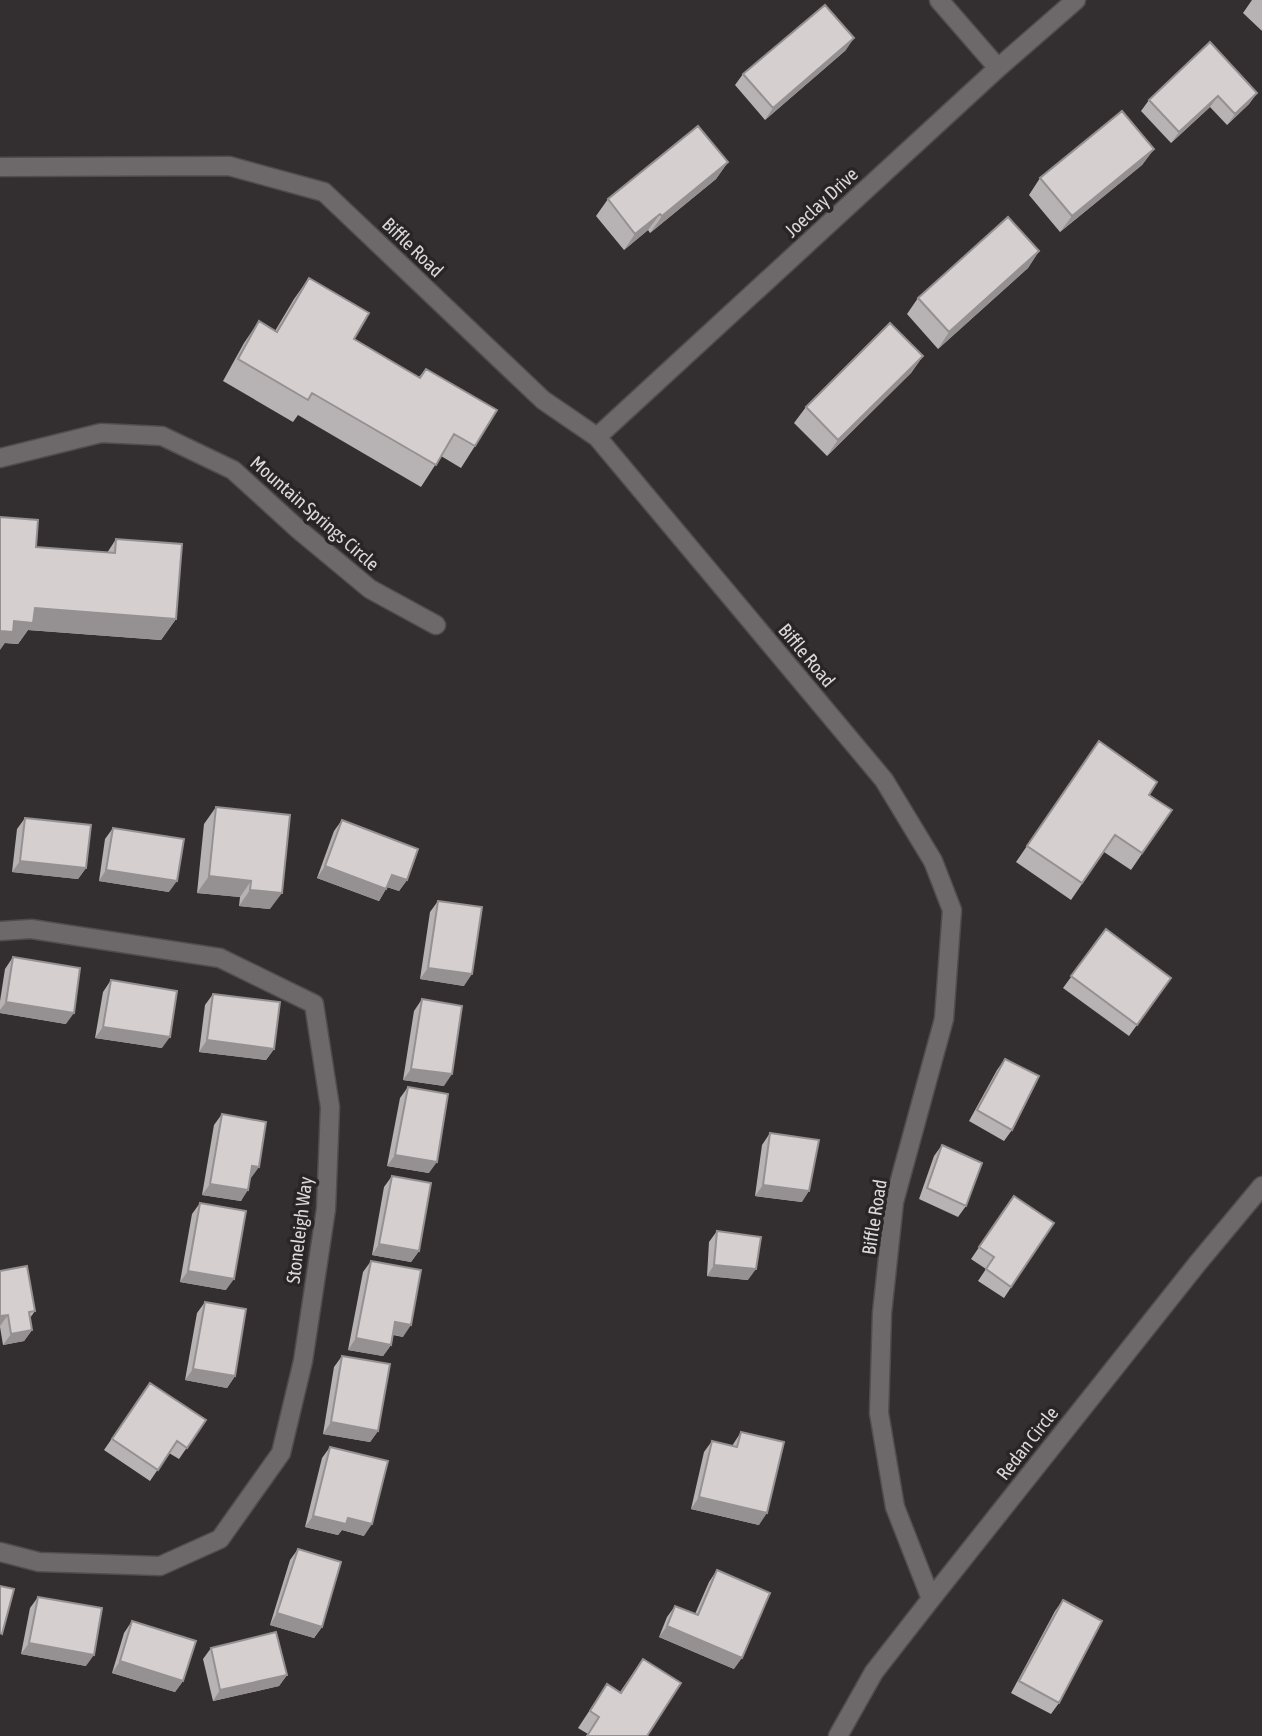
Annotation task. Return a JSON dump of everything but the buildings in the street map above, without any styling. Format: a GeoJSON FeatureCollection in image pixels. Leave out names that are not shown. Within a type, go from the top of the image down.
{"type":"FeatureCollection","features":[{"type":"Feature","properties":{"kind":"street"},"geometry":{"type":"LineString","coordinates":[[939,0],[998,68]]}},
{"type":"Feature","properties":{"kind":"street","name":"Joeclay Drive"},"geometry":{"type":"LineString","coordinates":[[597,438],[998,68],[1076,0]]}},
{"type":"Feature","properties":{"kind":"street","name":"Biffle Road"},"geometry":{"type":"LineString","coordinates":[[0,167],[229,166],[324,192],[543,400],[597,438],[884,780],[933,861],[952,910],[944,1019],[894,1202],[882,1313],[879,1413],[895,1507],[931,1599]]}},
{"type":"Feature","properties":{"kind":"street","name":"Mountain Springs Circle"},"geometry":{"type":"LineString","coordinates":[[0,458],[101,433],[162,436],[233,470],[370,589],[436,625]]}},
{"type":"Feature","properties":{"kind":"street","name":"Stoneleigh Way"},"geometry":{"type":"LineString","coordinates":[[0,931],[31,929],[220,958],[314,1004],[330,1107],[326,1209],[303,1361],[281,1453],[220,1539],[160,1566],[39,1562],[0,1552]]}},
{"type":"Feature","properties":{"kind":"street","name":"Redan Circle"},"geometry":{"type":"LineString","coordinates":[[838,1736],[874,1672],[1197,1264],[1262,1186]]}}]}
